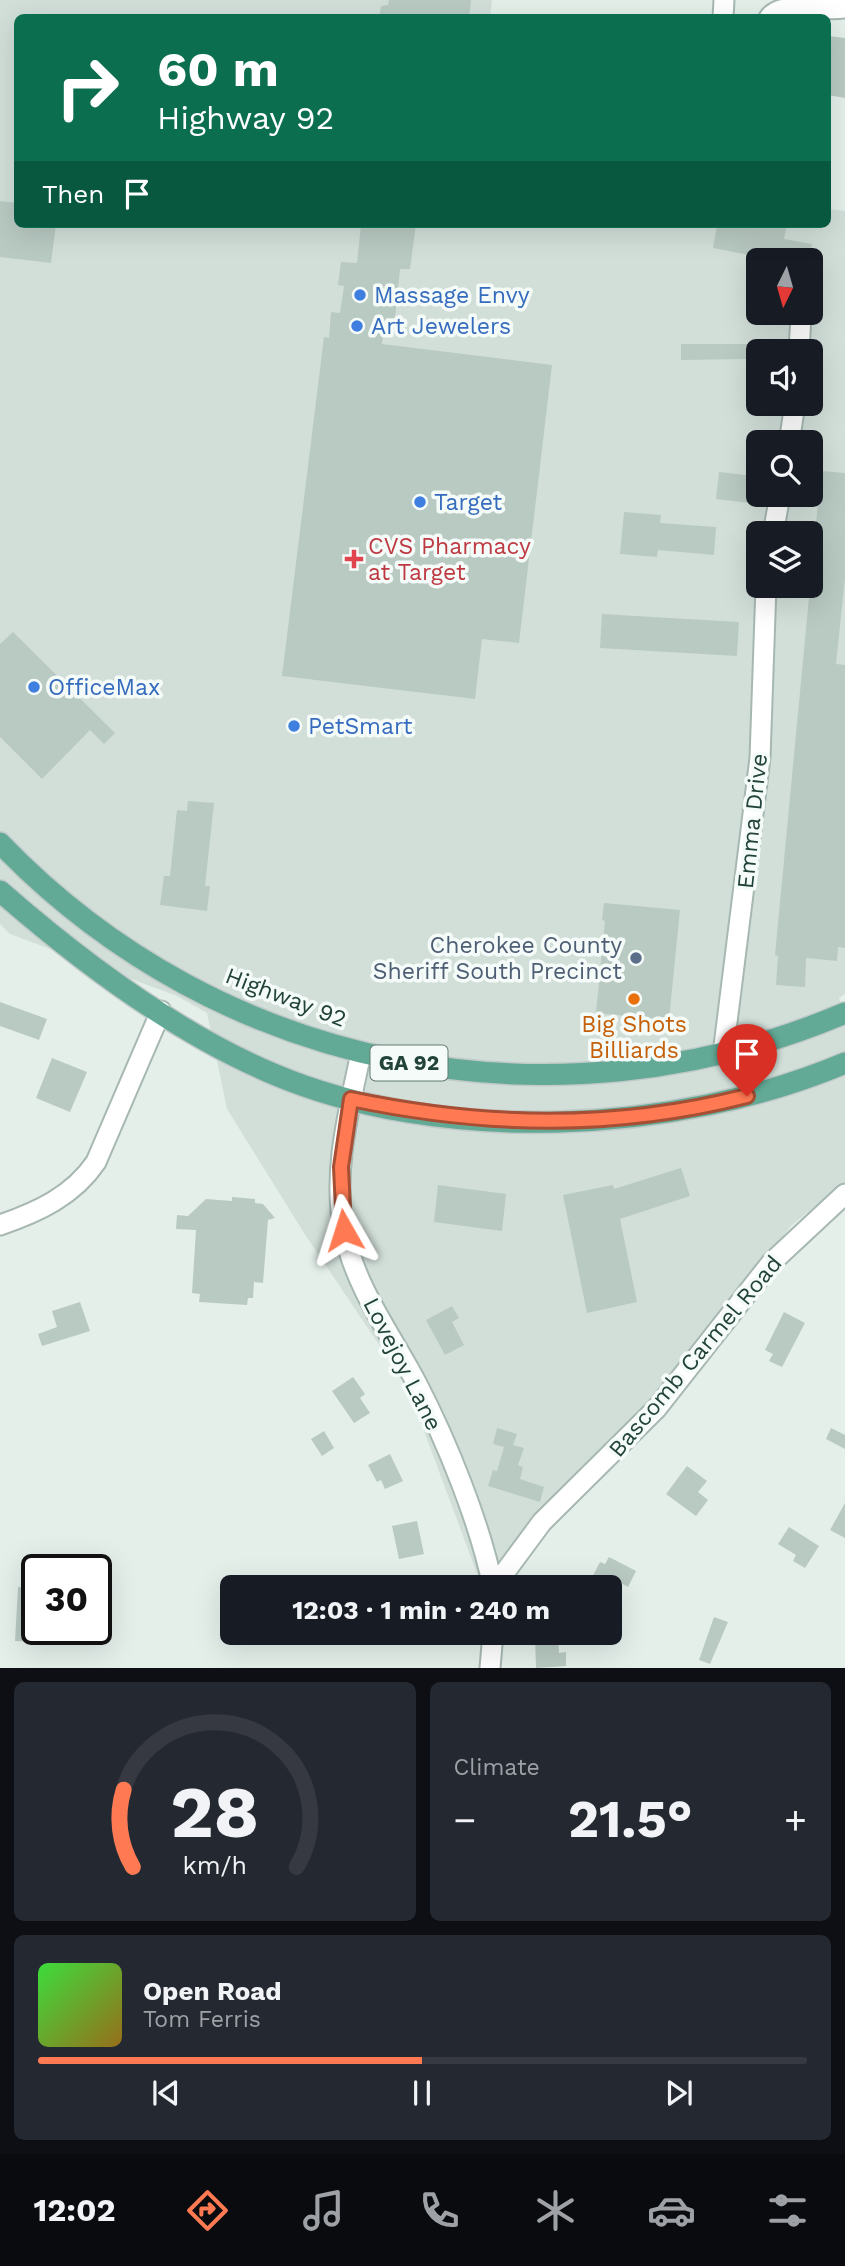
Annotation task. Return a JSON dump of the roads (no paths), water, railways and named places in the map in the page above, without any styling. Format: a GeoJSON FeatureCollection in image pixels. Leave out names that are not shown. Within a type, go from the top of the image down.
{"type":"FeatureCollection","features":[{"type":"Feature","properties":{"kind":"main road","name":"Highway 92"},"geometry":{"type":"LineString","coordinates":[[0,844],[92,925],[176,979],[276,1027],[361,1053],[450,1070],[537,1076],[630,1072],[723,1054],[790,1034],[845,1013]]}},
{"type":"Feature","properties":{"kind":"main road","name":"GA 92"},"geometry":{"type":"LineString","coordinates":[[0,891],[74,953],[198,1035],[271,1073],[351,1099],[399,1109],[490,1121],[583,1121],[721,1102],[800,1080],[845,1063]]}},
{"type":"Feature","properties":{"kind":"street"},"geometry":{"type":"LineString","coordinates":[[770,14],[783,3],[845,8]]}},
{"type":"Feature","properties":{"kind":"street","name":"Emma Drive"},"geometry":{"type":"LineString","coordinates":[[723,1054],[758,772],[765,598]]}},
{"type":"Feature","properties":{"kind":"street"},"geometry":{"type":"LineString","coordinates":[[0,1225],[51,1204],[85,1178],[96,1162],[161,1011]]}},
{"type":"Feature","properties":{"kind":"street","name":"Lovejoy Lane"},"geometry":{"type":"LineString","coordinates":[[361,1053],[345,1134],[340,1200],[351,1258],[367,1295],[434,1421],[492,1575]]}},
{"type":"Feature","properties":{"kind":"street","name":"Bascomb Carmel Road"},"geometry":{"type":"LineString","coordinates":[[503,1575],[542,1522],[657,1408],[771,1263],[845,1194]]}},
{"type":"Feature","properties":{"kind":"street"},"geometry":{"type":"LineString","coordinates":[[490,1668],[492,1645]]}},
{"type":"Feature","properties":{"kind":"place","name":"Massage Envy"},"geometry":{"type":"Point","coordinates":[360,295]}},
{"type":"Feature","properties":{"kind":"place","name":"Art Jewelers"},"geometry":{"type":"Point","coordinates":[357,326]}},
{"type":"Feature","properties":{"kind":"place","name":"Target"},"geometry":{"type":"Point","coordinates":[420,502]}},
{"type":"Feature","properties":{"kind":"place","name":"CVS Pharmacy at Target"},"geometry":{"type":"Point","coordinates":[354,559]}},
{"type":"Feature","properties":{"kind":"place","name":"OfficeMax"},"geometry":{"type":"Point","coordinates":[34,687]}},
{"type":"Feature","properties":{"kind":"place","name":"PetSmart"},"geometry":{"type":"Point","coordinates":[294,726]}},
{"type":"Feature","properties":{"kind":"place","name":"Cherokee County Sheriff South Precinct"},"geometry":{"type":"Point","coordinates":[636,958]}},
{"type":"Feature","properties":{"kind":"place","name":"Big Shots Billiards"},"geometry":{"type":"Point","coordinates":[634,999]}}]}
